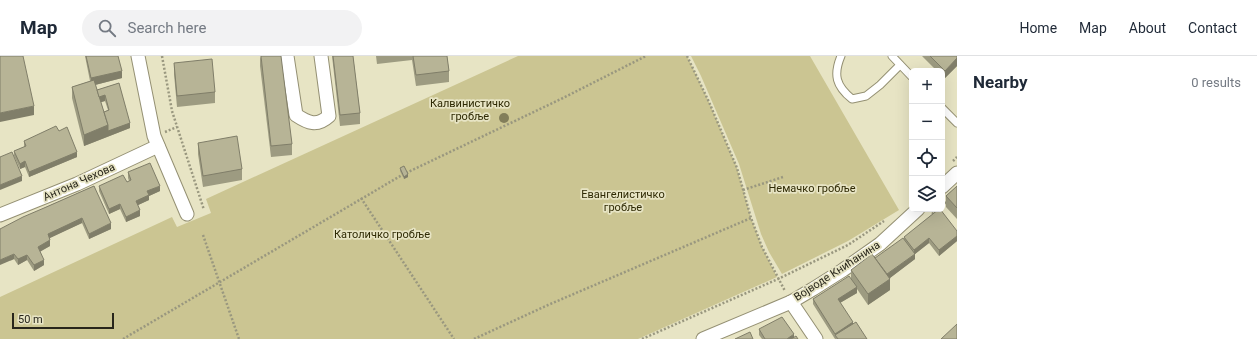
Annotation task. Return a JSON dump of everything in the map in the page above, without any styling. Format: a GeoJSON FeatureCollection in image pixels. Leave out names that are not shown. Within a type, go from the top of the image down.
{"type":"FeatureCollection","features":[{"type":"Feature","properties":{"kind":"street"},"geometry":{"type":"LineString","coordinates":[[138,56],[154,136],[187,214]]}},
{"type":"Feature","properties":{"kind":"street"},"geometry":{"type":"LineString","coordinates":[[288,56],[296,115],[307,122],[317,123],[324,121],[329,116],[322,56]]}},
{"type":"Feature","properties":{"kind":"street","name":"Антона Чехова"},"geometry":{"type":"LineString","coordinates":[[0,215],[77,184],[158,146]]}},
{"type":"Feature","properties":{"kind":"street"},"geometry":{"type":"LineString","coordinates":[[945,184],[957,173]]}},
{"type":"Feature","properties":{"kind":"street","name":"Војводе Книћанина"},"geometry":{"type":"LineString","coordinates":[[703,339],[791,302],[843,270],[880,244],[915,212]]}},
{"type":"Feature","properties":{"kind":"street"},"geometry":{"type":"LineString","coordinates":[[791,302],[816,339]]}},
{"type":"Feature","properties":{"kind":"lane"},"geometry":{"type":"LineString","coordinates":[[841,56],[836,67],[837,79],[846,94],[852,99],[866,96],[880,85],[900,65]]}},
{"type":"Feature","properties":{"kind":"lane"},"geometry":{"type":"LineString","coordinates":[[892,56],[909,74]]}},
{"type":"Feature","properties":{"kind":"lane"},"geometry":{"type":"LineString","coordinates":[[945,111],[957,123]]}},
{"type":"Feature","properties":{"kind":"path"},"geometry":{"type":"LineString","coordinates":[[162,56],[172,111],[204,210]]}},
{"type":"Feature","properties":{"kind":"path"},"geometry":{"type":"LineString","coordinates":[[406,173],[563,98],[646,56]]}},
{"type":"Feature","properties":{"kind":"path"},"geometry":{"type":"LineString","coordinates":[[687,56],[737,168],[751,218],[762,247],[791,302]]}},
{"type":"Feature","properties":{"kind":"path"},"geometry":{"type":"LineString","coordinates":[[122,339],[402,175]]}},
{"type":"Feature","properties":{"kind":"path"},"geometry":{"type":"LineString","coordinates":[[743,190],[783,177]]}},
{"type":"Feature","properties":{"kind":"path"},"geometry":{"type":"LineString","coordinates":[[361,198],[454,339]]}},
{"type":"Feature","properties":{"kind":"path"},"geometry":{"type":"LineString","coordinates":[[474,339],[548,305],[751,218]]}},
{"type":"Feature","properties":{"kind":"path"},"geometry":{"type":"LineString","coordinates":[[642,339],[778,279],[848,245],[890,218]]}},
{"type":"Feature","properties":{"kind":"path"},"geometry":{"type":"LineString","coordinates":[[203,235],[240,339]]}},
{"type":"Feature","properties":{"kind":"green space"},"geometry":{"type":"Polygon","coordinates":[[[518,56],[687,56],[709,102],[737,168],[751,218],[762,247],[777,277],[638,339],[0,339],[0,297],[172,217],[177,227],[211,213],[206,199],[518,56]]]}},
{"type":"Feature","properties":{"kind":"green space","name":"Немачко гробље"},"geometry":{"type":"Polygon","coordinates":[[[691,56],[810,56],[899,210],[848,241],[782,274],[769,252],[761,234],[739,164],[691,56]]]}},
{"type":"Feature","properties":{"kind":"building"},"geometry":{"type":"Polygon","coordinates":[[[0,56],[23,56],[34,106],[0,113],[0,56]]]}},
{"type":"Feature","properties":{"kind":"building"},"geometry":{"type":"Polygon","coordinates":[[[86,56],[118,56],[122,71],[91,78],[86,56]]]}},
{"type":"Feature","properties":{"kind":"building"},"geometry":{"type":"Polygon","coordinates":[[[261,56],[281,56],[292,144],[271,146],[261,56]]]}},
{"type":"Feature","properties":{"kind":"building"},"geometry":{"type":"Polygon","coordinates":[[[333,56],[353,56],[360,113],[340,115],[333,56]]]}},
{"type":"Feature","properties":{"kind":"building"},"geometry":{"type":"Polygon","coordinates":[[[413,56],[447,56],[449,71],[416,75],[413,56]]]}},
{"type":"Feature","properties":{"kind":"building"},"geometry":{"type":"Polygon","coordinates":[[[930,56],[957,56],[957,58],[945,71],[945,68],[942,68],[930,56]]]}},
{"type":"Feature","properties":{"kind":"building"},"geometry":{"type":"Polygon","coordinates":[[[212,59],[215,92],[177,96],[174,63],[212,59]]]}},
{"type":"Feature","properties":{"kind":"building"},"geometry":{"type":"Polygon","coordinates":[[[94,80],[108,125],[84,135],[72,87],[94,80]]]}},
{"type":"Feature","properties":{"kind":"building"},"geometry":{"type":"Polygon","coordinates":[[[119,83],[130,123],[108,131],[108,125],[104,112],[109,110],[105,95],[99,97],[97,90],[119,83]]]}},
{"type":"Feature","properties":{"kind":"building"},"geometry":{"type":"Polygon","coordinates":[[[56,126],[59,131],[67,127],[77,152],[29,172],[25,161],[20,164],[14,151],[26,146],[24,141],[56,126]]]}},
{"type":"Feature","properties":{"kind":"building"},"geometry":{"type":"Polygon","coordinates":[[[237,136],[242,169],[203,176],[198,143],[237,136]]]}},
{"type":"Feature","properties":{"kind":"building"},"geometry":{"type":"Polygon","coordinates":[[[12,152],[22,176],[0,185],[0,157],[12,152]]]}},
{"type":"Feature","properties":{"kind":"building"},"geometry":{"type":"Polygon","coordinates":[[[150,163],[160,186],[147,191],[149,195],[136,201],[140,210],[126,217],[120,204],[109,209],[99,186],[123,175],[127,182],[131,180],[128,172],[150,163]]]}},
{"type":"Feature","properties":{"kind":"building"},"geometry":{"type":"Polygon","coordinates":[[[404,166],[408,174],[404,177],[400,168],[404,166]]]}},
{"type":"Feature","properties":{"kind":"building"},"geometry":{"type":"Polygon","coordinates":[[[94,186],[111,223],[89,234],[82,218],[48,234],[50,240],[38,247],[44,260],[34,265],[27,255],[18,259],[14,254],[0,260],[0,229],[23,217],[94,186]]]}},
{"type":"Feature","properties":{"kind":"building"},"geometry":{"type":"Polygon","coordinates":[[[957,186],[957,208],[946,196],[957,186]]]}},
{"type":"Feature","properties":{"kind":"building"},"geometry":{"type":"Polygon","coordinates":[[[935,212],[942,212],[957,231],[957,236],[939,250],[929,238],[914,250],[904,237],[935,212]]]}},
{"type":"Feature","properties":{"kind":"building"},"geometry":{"type":"Polygon","coordinates":[[[903,238],[915,254],[887,274],[875,258],[903,238]]]}},
{"type":"Feature","properties":{"kind":"building"},"geometry":{"type":"Polygon","coordinates":[[[872,254],[890,279],[868,294],[851,270],[872,254]]]}},
{"type":"Feature","properties":{"kind":"building"},"geometry":{"type":"Polygon","coordinates":[[[849,276],[857,287],[838,299],[853,322],[835,334],[813,299],[849,276]]]}},
{"type":"Feature","properties":{"kind":"building"},"geometry":{"type":"Polygon","coordinates":[[[782,317],[794,334],[787,339],[765,339],[759,329],[782,317]]]}},
{"type":"Feature","properties":{"kind":"building"},"geometry":{"type":"Polygon","coordinates":[[[856,322],[867,339],[838,339],[835,335],[856,322]]]}},
{"type":"Feature","properties":{"kind":"building"},"geometry":{"type":"Polygon","coordinates":[[[957,324],[957,339],[941,339],[957,324]]]}},
{"type":"Feature","properties":{"kind":"building"},"geometry":{"type":"Polygon","coordinates":[[[750,332],[753,339],[735,339],[750,332]]]}},
{"type":"Feature","properties":{"kind":"building"},"geometry":{"type":"Polygon","coordinates":[[[796,336],[798,339],[791,339],[796,336]]]}},
{"type":"Feature","properties":{"kind":"park label","name":"Калвинистичко гробље"},"geometry":{"type":"Point","coordinates":[470,109]}},
{"type":"Feature","properties":{"kind":"park label","name":"Евангелистичко гробље"},"geometry":{"type":"Point","coordinates":[623,200]}},
{"type":"Feature","properties":{"kind":"park label","name":"Католичко гробље"},"geometry":{"type":"Point","coordinates":[382,234]}}]}
